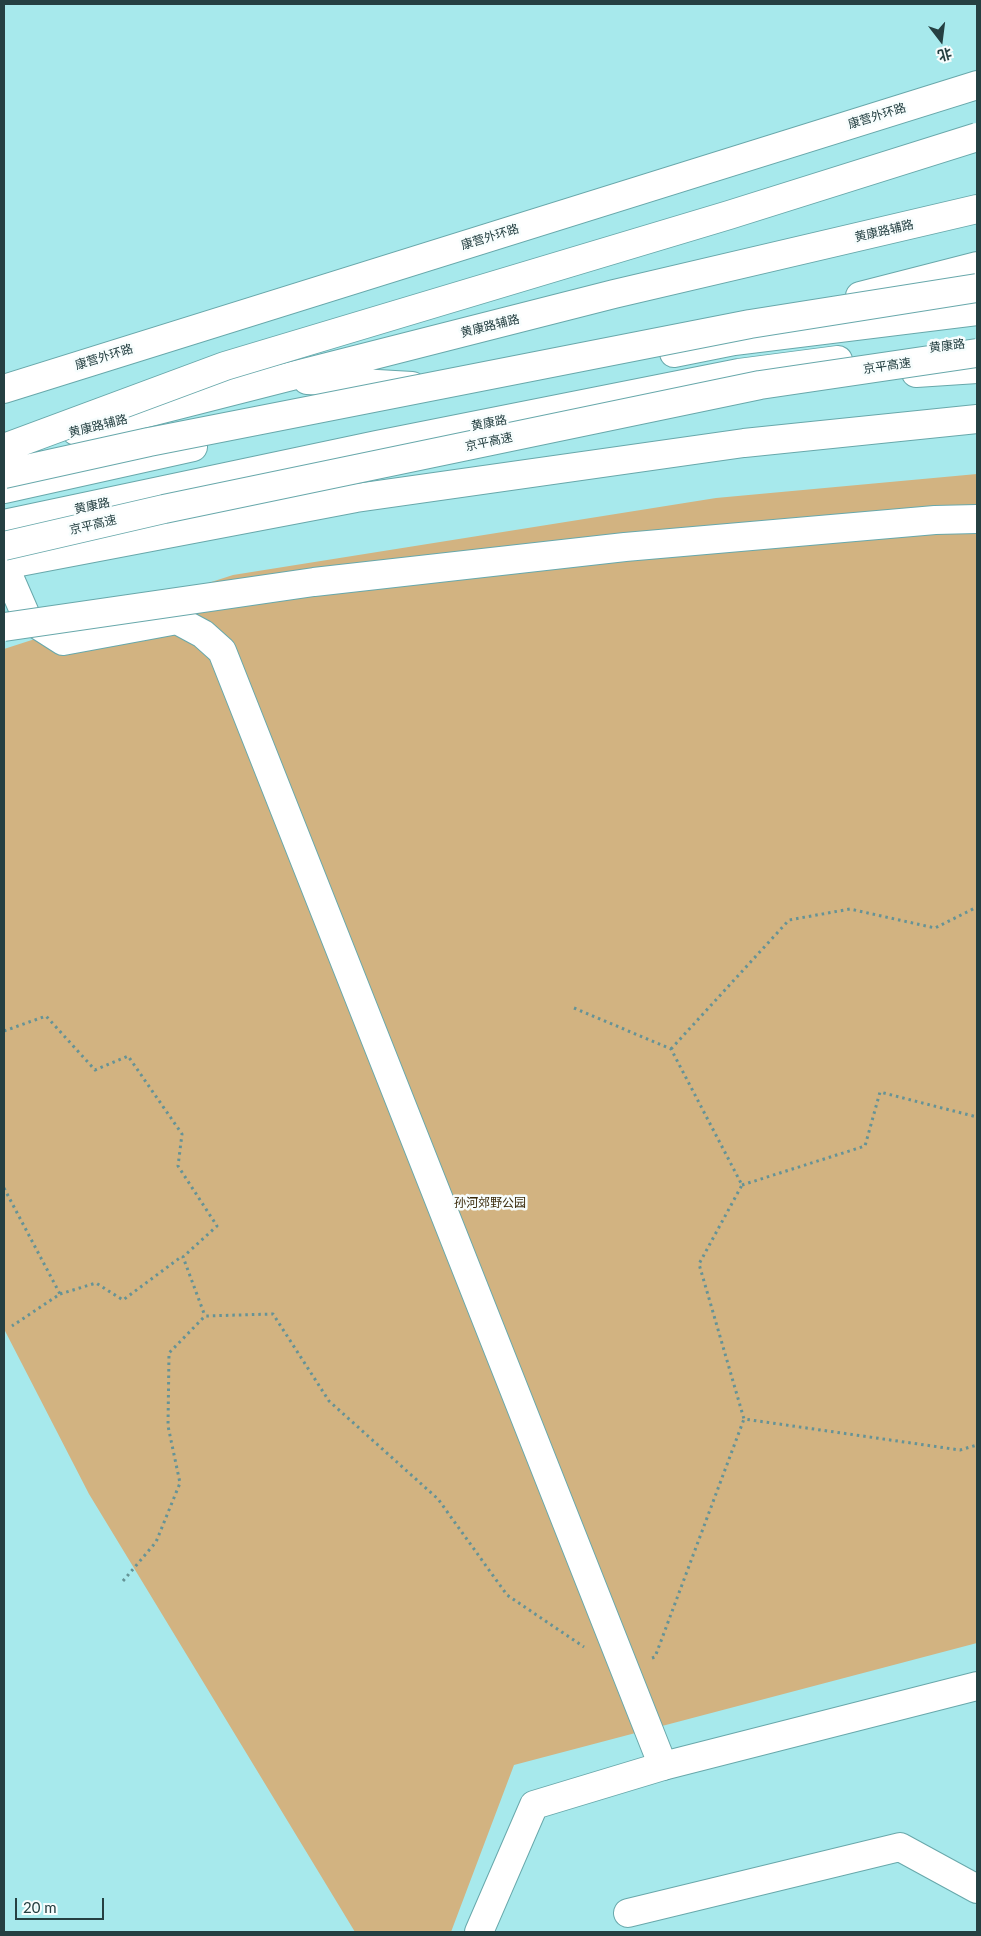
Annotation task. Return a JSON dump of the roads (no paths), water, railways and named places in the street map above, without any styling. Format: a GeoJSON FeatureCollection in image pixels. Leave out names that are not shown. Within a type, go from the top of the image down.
{"type":"FeatureCollection","features":[{"type":"Feature","properties":{"kind":"main road","name":"康营外环路"},"geometry":{"type":"LineString","coordinates":[[4,389],[977,85]]}},
{"type":"Feature","properties":{"kind":"main road"},"geometry":{"type":"LineString","coordinates":[[4,447],[225,366],[729,215],[977,137]]}},
{"type":"Feature","properties":{"kind":"main road","name":"黄康路辅路"},"geometry":{"type":"LineString","coordinates":[[4,447],[87,429],[614,294],[977,209]]}},
{"type":"Feature","properties":{"kind":"main road"},"geometry":{"type":"LineString","coordinates":[[750,324],[977,266]]}},
{"type":"Feature","properties":{"kind":"main road"},"geometry":{"type":"LineString","coordinates":[[5,479],[148,442],[750,324],[977,288]]}},
{"type":"Feature","properties":{"kind":"main road"},"geometry":{"type":"LineString","coordinates":[[5,479],[734,341],[977,310]]}},
{"type":"Feature","properties":{"kind":"main road","name":"黄康路"},"geometry":{"type":"LineString","coordinates":[[8,531],[377,445],[739,373],[977,342]]}},
{"type":"Feature","properties":{"kind":"main road","name":"京平高速"},"geometry":{"type":"LineString","coordinates":[[8,531],[164,509],[760,385],[977,353]]}},
{"type":"Feature","properties":{"kind":"main road"},"geometry":{"type":"LineString","coordinates":[[760,385],[977,369]]}},
{"type":"Feature","properties":{"kind":"main road"},"geometry":{"type":"LineString","coordinates":[[281,379],[483,390]]}},
{"type":"Feature","properties":{"kind":"main road"},"geometry":{"type":"LineString","coordinates":[[4,565],[356,498],[744,443],[977,419]]}},
{"type":"Feature","properties":{"kind":"main road"},"geometry":{"type":"LineString","coordinates":[[5,479],[8,531],[4,565],[27,618],[63,641],[177,620],[203,634],[222,650],[663,1766]]}},
{"type":"Feature","properties":{"kind":"main road"},"geometry":{"type":"LineString","coordinates":[[4,627],[314,582],[615,548],[934,520],[977,519]]}},
{"type":"Feature","properties":{"kind":"main road"},"geometry":{"type":"LineString","coordinates":[[483,1928],[534,1805],[663,1766],[977,1686]]}},
{"type":"Feature","properties":{"kind":"main road"},"geometry":{"type":"LineString","coordinates":[[628,1913],[900,1847],[977,1889]]}},
{"type":"Feature","properties":{"kind":"park label","name":"孙河郊野公园"},"geometry":{"type":"Point","coordinates":[490,1203]}}]}
